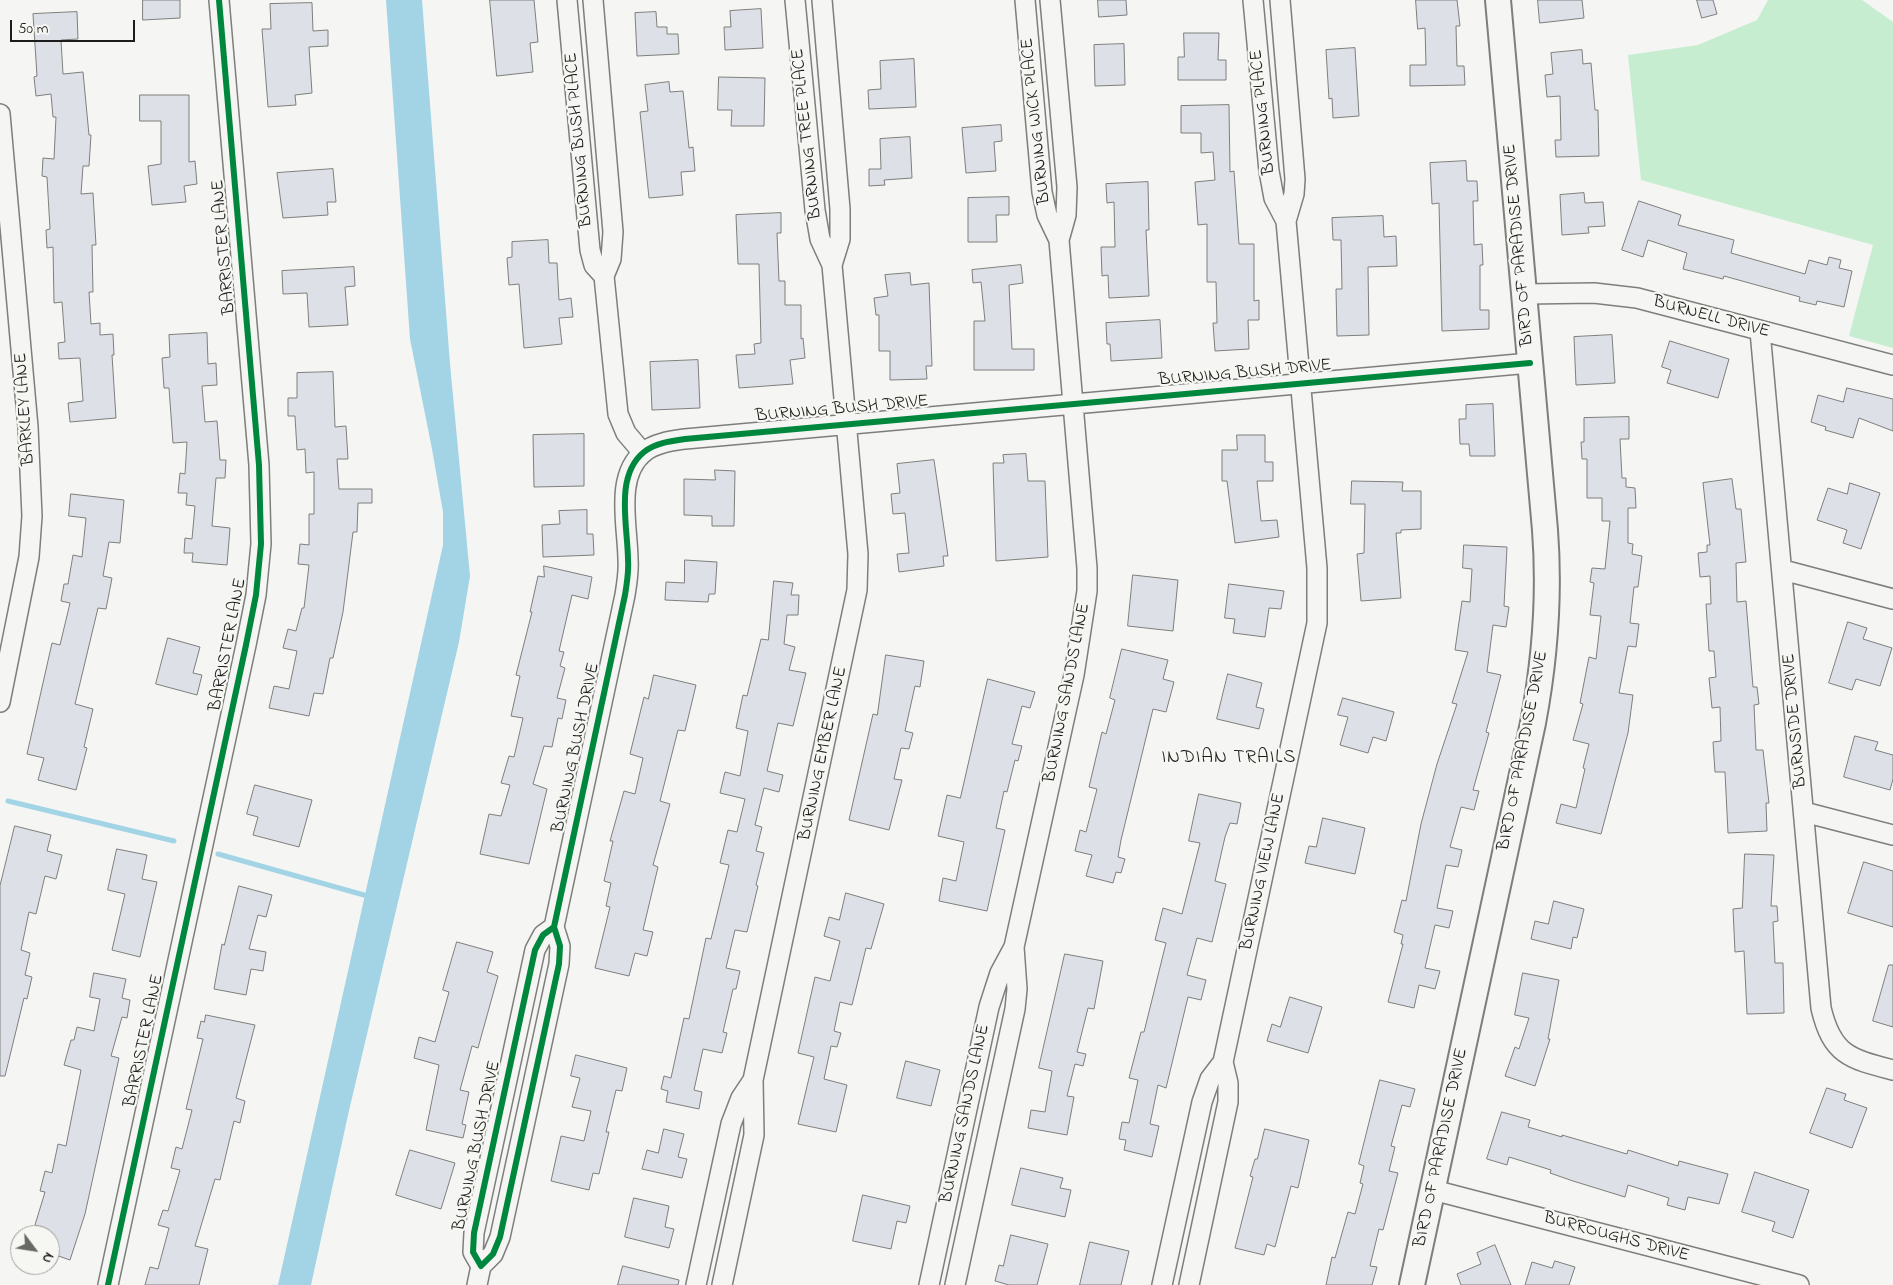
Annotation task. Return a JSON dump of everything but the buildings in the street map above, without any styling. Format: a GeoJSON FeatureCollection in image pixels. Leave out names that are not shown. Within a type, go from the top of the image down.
{"type":"FeatureCollection","features":[{"type":"Feature","properties":{"kind":"street","name":"BARRISTER LANE"},"geometry":{"type":"LineString","coordinates":[[108,1285],[246,645],[260,564],[262,522],[259,464],[219,0]]}},
{"type":"Feature","properties":{"kind":"street","name":"BURNING BUSH PLACE"},"geometry":{"type":"LineString","coordinates":[[567,0],[590,250],[594,265],[604,276]]}},
{"type":"Feature","properties":{"kind":"street","name":"BURNING BUSH PLACE"},"geometry":{"type":"LineString","coordinates":[[593,0],[613,232],[611,259],[604,276],[618,414],[626,433],[643,453]]}},
{"type":"Feature","properties":{"kind":"street","name":"BURNING TREE PLACE"},"geometry":{"type":"LineString","coordinates":[[795,0],[815,210],[820,239],[832,265],[846,425]]}},
{"type":"Feature","properties":{"kind":"street","name":"BURNING TREE PLACE"},"geometry":{"type":"LineString","coordinates":[[822,0],[841,223],[840,239],[832,265]]}},
{"type":"Feature","properties":{"kind":"street","name":"BURNING WICK PLACE"},"geometry":{"type":"LineString","coordinates":[[1025,0],[1042,192],[1047,215],[1059,240]]}},
{"type":"Feature","properties":{"kind":"street","name":"BURNING WICK PLACE"},"geometry":{"type":"LineString","coordinates":[[1050,0],[1067,187],[1066,215],[1059,240],[1073,405]]}},
{"type":"Feature","properties":{"kind":"street","name":"BURNING PLACE"},"geometry":{"type":"LineString","coordinates":[[1253,0],[1269,171],[1274,198],[1286,221]]}},
{"type":"Feature","properties":{"kind":"street","name":"BURNING PLACE"},"geometry":{"type":"LineString","coordinates":[[1280,0],[1295,179],[1294,194],[1286,221],[1301,384]]}},
{"type":"Feature","properties":{"kind":"street","name":"BIRD OF PARADISE DRIVE"},"geometry":{"type":"LineString","coordinates":[[1412,1285],[1524,768],[1543,662],[1547,606],[1547,553],[1498,0]]}},
{"type":"Feature","properties":{"kind":"street","name":"BARKLEY LANE"},"geometry":{"type":"LineString","coordinates":[[0,114],[28,428],[32,516],[29,557],[0,702]]}},
{"type":"Feature","properties":{"kind":"street","name":"BURNELL DRIVE"},"geometry":{"type":"LineString","coordinates":[[1525,294],[1594,292],[1622,295],[1893,365]]}},
{"type":"Feature","properties":{"kind":"street","name":"BURNSIDE DRIVE"},"geometry":{"type":"LineString","coordinates":[[1760,331],[1783,570],[1820,1003],[1825,1025],[1831,1038],[1842,1051],[1863,1062],[1893,1070]]}},
{"type":"Feature","properties":{"kind":"street","name":"BURNING BUSH DRIVE"},"geometry":{"type":"LineString","coordinates":[[477,1285],[481,1266],[493,1254],[500,1237],[560,958],[559,940],[554,927],[625,595],[628,559],[627,483],[633,466],[643,453],[662,444],[685,439],[1530,363]]}},
{"type":"Feature","properties":{"kind":"street","name":"BURNING VIEW LANE"},"geometry":{"type":"LineString","coordinates":[[1162,1285],[1202,1102],[1210,1079],[1223,1062],[1317,623],[1317,568],[1301,384]]}},
{"type":"Feature","properties":{"kind":"street","name":"BURNING SANDS LANE"},"geometry":{"type":"LineString","coordinates":[[929,1285],[989,1006],[1000,973],[1014,947],[1074,675],[1087,601],[1087,568],[1073,405]]}},
{"type":"Feature","properties":{"kind":"street","name":"BURNING EMBER LANE"},"geometry":{"type":"LineString","coordinates":[[722,1285],[754,1135],[754,1080],[856,602],[858,554],[846,425]]}},
{"type":"Feature","properties":{"kind":"street"},"geometry":{"type":"LineString","coordinates":[[1783,570],[1893,599]]}},
{"type":"Feature","properties":{"kind":"street"},"geometry":{"type":"LineString","coordinates":[[1804,812],[1893,835]]}},
{"type":"Feature","properties":{"kind":"street","name":"BURNING BUSH DRIVE"},"geometry":{"type":"LineString","coordinates":[[481,1266],[473,1252],[474,1233],[535,950],[543,935],[554,927]]}},
{"type":"Feature","properties":{"kind":"street","name":"BURNING SANDS LANE"},"geometry":{"type":"LineString","coordinates":[[955,1285],[1015,1009],[1017,989],[1014,947]]}},
{"type":"Feature","properties":{"kind":"street","name":"BURNING VIEW LANE"},"geometry":{"type":"LineString","coordinates":[[1189,1285],[1228,1102],[1228,1083],[1223,1062]]}},
{"type":"Feature","properties":{"kind":"street","name":"BURNING EMBER LANE"},"geometry":{"type":"LineString","coordinates":[[696,1285],[731,1124],[741,1098],[754,1080]]}},
{"type":"Feature","properties":{"kind":"street","name":"BURROUGHS DRIVE"},"geometry":{"type":"LineString","coordinates":[[1433,1190],[1799,1285]]}},
{"type":"Feature","properties":{"kind":"green space"},"geometry":{"type":"Polygon","coordinates":[[[1768,0],[1862,0],[1893,22],[1893,348],[1849,336],[1873,245],[1641,180],[1628,55],[1698,45],[1757,20],[1768,0]]]}},
{"type":"Feature","properties":{"kind":"water"},"geometry":{"type":"Polygon","coordinates":[[[386,0],[422,0],[450,364],[470,576],[459,642],[348,1115],[311,1285],[278,1285],[443,545],[443,512],[410,339],[386,0]]]}},
{"type":"Feature","properties":{"kind":"waterway"},"geometry":{"type":"LineString","coordinates":[[8,801],[174,841]]}},
{"type":"Feature","properties":{"kind":"waterway"},"geometry":{"type":"LineString","coordinates":[[218,854],[364,895]]}},
{"type":"Feature","properties":{"kind":"cycle path"},"geometry":{"type":"LineString","coordinates":[[108,1285],[246,645],[256,595],[261,544],[259,465],[219,0]]}},
{"type":"Feature","properties":{"kind":"cycle path"},"geometry":{"type":"LineString","coordinates":[[554,927],[543,935],[535,950],[474,1233],[473,1252],[481,1266],[493,1254],[500,1237],[559,964],[560,946],[554,927],[627,582],[626,488],[629,474],[635,462],[653,446],[685,439],[1530,363]]}},
{"type":"Feature","properties":{"kind":"district","name":"INDIAN TRAILS"},"geometry":{"type":"Point","coordinates":[1229,759]}}]}
